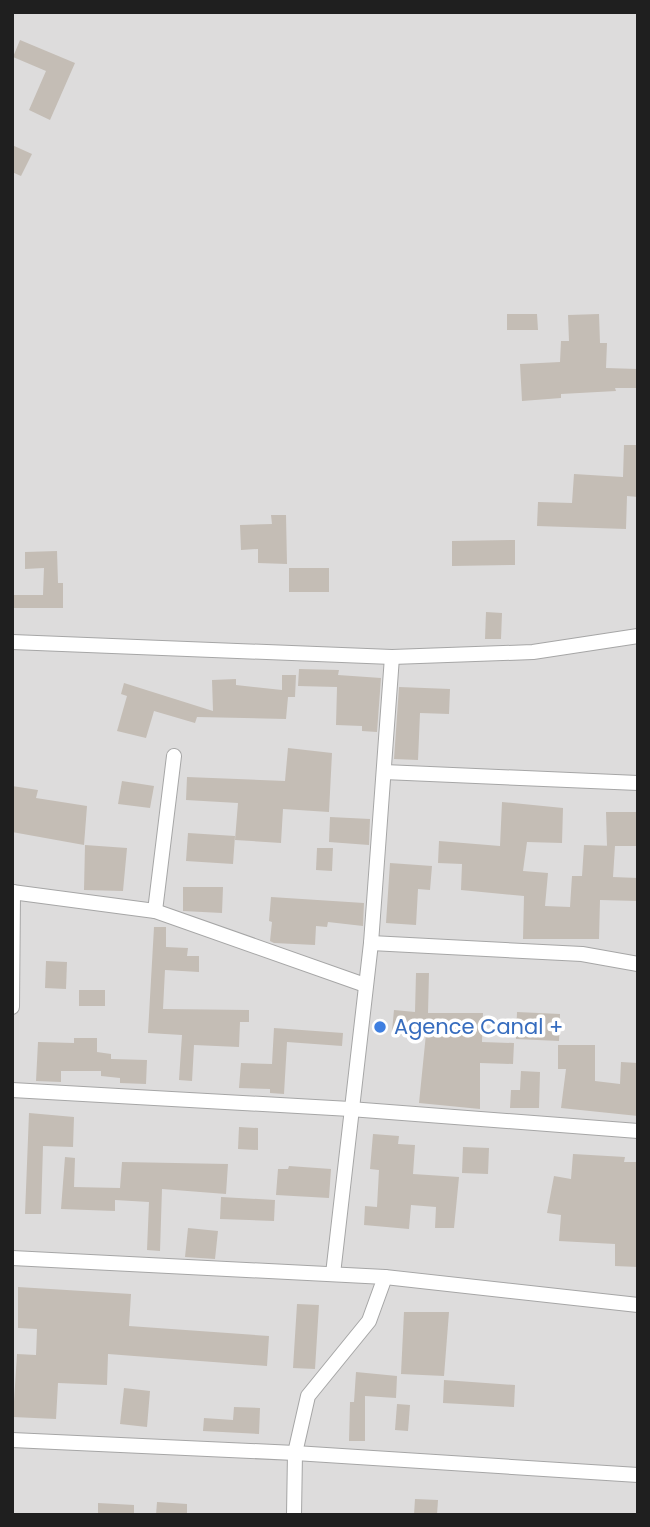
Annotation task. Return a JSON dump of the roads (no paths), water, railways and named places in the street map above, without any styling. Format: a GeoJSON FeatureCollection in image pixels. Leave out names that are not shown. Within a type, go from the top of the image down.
{"type":"FeatureCollection","features":[{"type":"Feature","properties":{"kind":"street"},"geometry":{"type":"LineString","coordinates":[[12,642],[393,656],[533,652],[638,636]]}},
{"type":"Feature","properties":{"kind":"street"},"geometry":{"type":"LineString","coordinates":[[333,1274],[370,943],[393,656]]}},
{"type":"Feature","properties":{"kind":"street"},"geometry":{"type":"LineString","coordinates":[[155,911],[174,755]]}},
{"type":"Feature","properties":{"kind":"street"},"geometry":{"type":"LineString","coordinates":[[384,772],[638,783]]}},
{"type":"Feature","properties":{"kind":"street"},"geometry":{"type":"LineString","coordinates":[[12,1007],[13,892],[155,911],[365,985]]}},
{"type":"Feature","properties":{"kind":"street"},"geometry":{"type":"LineString","coordinates":[[370,943],[582,954],[638,964]]}},
{"type":"Feature","properties":{"kind":"street"},"geometry":{"type":"LineString","coordinates":[[12,1090],[350,1109],[638,1131]]}},
{"type":"Feature","properties":{"kind":"street"},"geometry":{"type":"LineString","coordinates":[[12,1258],[333,1274],[638,1305]]}},
{"type":"Feature","properties":{"kind":"street"},"geometry":{"type":"LineString","coordinates":[[294,1515],[295,1453],[309,1396],[369,1321],[386,1278]]}},
{"type":"Feature","properties":{"kind":"street"},"geometry":{"type":"LineString","coordinates":[[12,1440],[295,1453],[638,1475]]}},
{"type":"Feature","properties":{"kind":"place","name":"Agence Canal +"},"geometry":{"type":"Point","coordinates":[380,1027]}}]}
